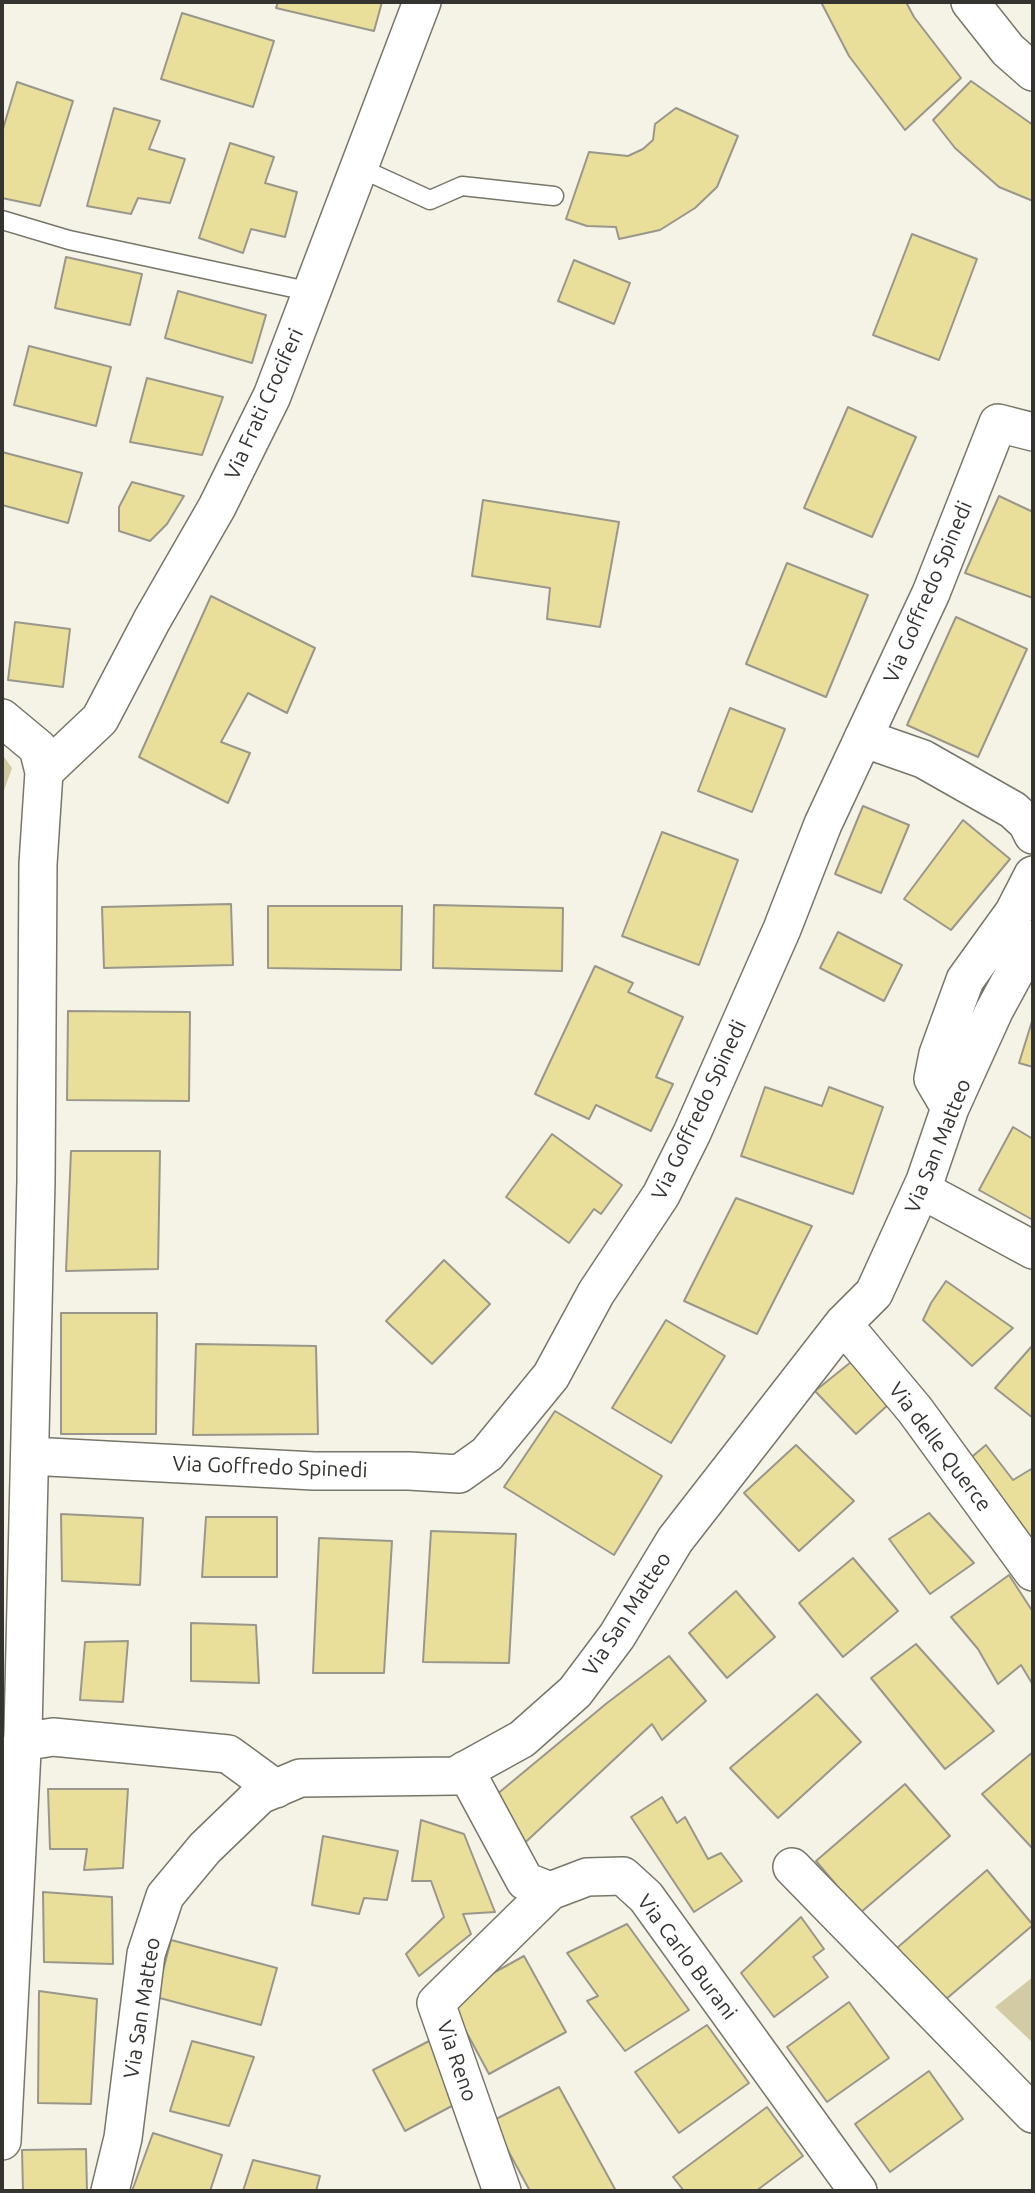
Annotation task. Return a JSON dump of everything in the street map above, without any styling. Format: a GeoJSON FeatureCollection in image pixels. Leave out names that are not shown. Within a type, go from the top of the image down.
{"type":"FeatureCollection","features":[{"type":"Feature","properties":{"kind":"street","name":"Via Frati Crociferi"},"geometry":{"type":"LineString","coordinates":[[44,772],[100,719],[229,482],[272,396],[422,2]]}},
{"type":"Feature","properties":{"kind":"street"},"geometry":{"type":"LineString","coordinates":[[970,2],[1008,50],[1033,72]]}},
{"type":"Feature","properties":{"kind":"street","name":"Via Goffredo Spinedi"},"geometry":{"type":"LineString","coordinates":[[30,1456],[314,1471],[459,1474],[487,1454],[551,1376],[596,1293],[660,1195],[692,1133],[782,929],[822,824],[931,593],[998,423],[1033,432]]}},
{"type":"Feature","properties":{"kind":"street"},"geometry":{"type":"LineString","coordinates":[[2,718],[38,748],[44,772],[17,1321],[30,1456],[22,1737],[2,2141]]}},
{"type":"Feature","properties":{"kind":"street"},"geometry":{"type":"LineString","coordinates":[[863,738],[923,759],[1013,810],[1027,823],[1033,835]]}},
{"type":"Feature","properties":{"kind":"street"},"geometry":{"type":"LineString","coordinates":[[950,1108],[933,1079],[938,1054],[965,980],[1014,912],[1033,875]]}},
{"type":"Feature","properties":{"kind":"street","name":"Via San Matteo"},"geometry":{"type":"LineString","coordinates":[[110,2191],[123,2138],[146,1954],[165,1896],[205,1848],[260,1795],[300,1778],[455,1776],[522,1739],[575,1692],[617,1636],[675,1539],[843,1324],[874,1293],[922,1190],[950,1108],[994,1011],[1033,939]]}},
{"type":"Feature","properties":{"kind":"street"},"geometry":{"type":"LineString","coordinates":[[922,1190],[1033,1250]]}},
{"type":"Feature","properties":{"kind":"street","name":"Via delle Querce"},"geometry":{"type":"LineString","coordinates":[[843,1324],[915,1410],[1033,1572]]}},
{"type":"Feature","properties":{"kind":"street"},"geometry":{"type":"LineString","coordinates":[[22,1737],[53,1737],[228,1754],[276,1789]]}},
{"type":"Feature","properties":{"kind":"street"},"geometry":{"type":"LineString","coordinates":[[465,1770],[525,1881],[550,1891]]}},
{"type":"Feature","properties":{"kind":"street"},"geometry":{"type":"LineString","coordinates":[[792,1867],[1033,2114]]}},
{"type":"Feature","properties":{"kind":"street","name":"Via Carlo Burani"},"geometry":{"type":"LineString","coordinates":[[550,1891],[587,1877],[623,1876],[646,1897],[858,2191]]}},
{"type":"Feature","properties":{"kind":"street","name":"Via Reno"},"geometry":{"type":"LineString","coordinates":[[502,2191],[436,2003],[550,1891]]}},
{"type":"Feature","properties":{"kind":"lane"},"geometry":{"type":"LineString","coordinates":[[360,168],[430,200],[462,186],[554,196]]}},
{"type":"Feature","properties":{"kind":"lane"},"geometry":{"type":"LineString","coordinates":[[2,220],[69,240],[312,292]]}},
{"type":"Feature","properties":{"kind":"shaded area"},"geometry":{"type":"Polygon","coordinates":[[[2,754],[12,768],[2,796],[2,754]]]}},
{"type":"Feature","properties":{"kind":"shaded area"},"geometry":{"type":"Polygon","coordinates":[[[1033,1977],[1033,2043],[995,2007],[1033,1977]]]}},
{"type":"Feature","properties":{"kind":"building"},"geometry":{"type":"Polygon","coordinates":[[[278,2],[382,2],[374,31],[276,8],[278,2]]]}},
{"type":"Feature","properties":{"kind":"building"},"geometry":{"type":"Polygon","coordinates":[[[821,2],[906,2],[914,17],[961,78],[905,130],[849,56],[821,2]]]}},
{"type":"Feature","properties":{"kind":"building"},"geometry":{"type":"Polygon","coordinates":[[[182,13],[274,41],[253,107],[161,79],[182,13]]]}},
{"type":"Feature","properties":{"kind":"building"},"geometry":{"type":"Polygon","coordinates":[[[971,81],[1033,125],[1033,201],[999,187],[955,148],[933,120],[971,81]]]}},
{"type":"Feature","properties":{"kind":"building"},"geometry":{"type":"Polygon","coordinates":[[[17,82],[73,101],[40,206],[2,198],[2,132],[17,82]]]}},
{"type":"Feature","properties":{"kind":"building"},"geometry":{"type":"Polygon","coordinates":[[[114,108],[160,121],[149,149],[185,159],[170,203],[138,198],[131,214],[87,206],[114,108]]]}},
{"type":"Feature","properties":{"kind":"building"},"geometry":{"type":"Polygon","coordinates":[[[676,108],[738,136],[717,187],[695,208],[660,230],[619,239],[616,227],[587,226],[566,219],[589,152],[628,156],[643,149],[653,140],[655,124],[676,108]]]}},
{"type":"Feature","properties":{"kind":"building"},"geometry":{"type":"Polygon","coordinates":[[[230,143],[274,157],[265,183],[297,192],[285,237],[251,229],[243,253],[199,238],[230,143]]]}},
{"type":"Feature","properties":{"kind":"building"},"geometry":{"type":"Polygon","coordinates":[[[912,234],[977,259],[939,360],[873,335],[912,234]]]}},
{"type":"Feature","properties":{"kind":"building"},"geometry":{"type":"Polygon","coordinates":[[[66,257],[142,274],[130,325],[55,308],[66,257]]]}},
{"type":"Feature","properties":{"kind":"building"},"geometry":{"type":"Polygon","coordinates":[[[574,260],[630,283],[614,324],[558,301],[574,260]]]}},
{"type":"Feature","properties":{"kind":"building"},"geometry":{"type":"Polygon","coordinates":[[[178,291],[266,315],[252,363],[165,338],[178,291]]]}},
{"type":"Feature","properties":{"kind":"building"},"geometry":{"type":"Polygon","coordinates":[[[29,346],[111,367],[96,426],[14,405],[29,346]]]}},
{"type":"Feature","properties":{"kind":"building"},"geometry":{"type":"Polygon","coordinates":[[[147,378],[223,397],[202,455],[130,442],[147,378]]]}},
{"type":"Feature","properties":{"kind":"building"},"geometry":{"type":"Polygon","coordinates":[[[848,407],[916,437],[872,537],[804,508],[848,407]]]}},
{"type":"Feature","properties":{"kind":"building"},"geometry":{"type":"Polygon","coordinates":[[[2,452],[82,473],[68,523],[2,505],[2,452]]]}},
{"type":"Feature","properties":{"kind":"building"},"geometry":{"type":"Polygon","coordinates":[[[132,482],[184,496],[167,524],[150,541],[119,531],[119,507],[132,482]]]}},
{"type":"Feature","properties":{"kind":"building"},"geometry":{"type":"Polygon","coordinates":[[[999,496],[1033,512],[1033,598],[965,573],[999,496]]]}},
{"type":"Feature","properties":{"kind":"building"},"geometry":{"type":"Polygon","coordinates":[[[483,500],[619,522],[600,627],[547,619],[550,588],[472,576],[483,500]]]}},
{"type":"Feature","properties":{"kind":"building"},"geometry":{"type":"Polygon","coordinates":[[[787,563],[868,595],[826,697],[746,664],[787,563]]]}},
{"type":"Feature","properties":{"kind":"building"},"geometry":{"type":"Polygon","coordinates":[[[211,596],[315,648],[287,713],[248,693],[221,742],[250,753],[228,803],[139,757],[211,596]]]}},
{"type":"Feature","properties":{"kind":"building"},"geometry":{"type":"Polygon","coordinates":[[[956,617],[1027,649],[978,757],[907,725],[956,617]]]}},
{"type":"Feature","properties":{"kind":"building"},"geometry":{"type":"Polygon","coordinates":[[[15,622],[70,629],[63,687],[8,680],[15,622]]]}},
{"type":"Feature","properties":{"kind":"building"},"geometry":{"type":"Polygon","coordinates":[[[730,708],[785,729],[752,812],[698,791],[730,708]]]}},
{"type":"Feature","properties":{"kind":"building"},"geometry":{"type":"Polygon","coordinates":[[[863,806],[909,825],[881,893],[835,874],[863,806]]]}},
{"type":"Feature","properties":{"kind":"building"},"geometry":{"type":"Polygon","coordinates":[[[963,820],[1010,859],[951,930],[904,899],[963,820]]]}},
{"type":"Feature","properties":{"kind":"building"},"geometry":{"type":"Polygon","coordinates":[[[662,832],[738,860],[699,965],[622,936],[662,832]]]}},
{"type":"Feature","properties":{"kind":"building"},"geometry":{"type":"Polygon","coordinates":[[[231,904],[233,965],[104,968],[102,907],[231,904]]]}},
{"type":"Feature","properties":{"kind":"building"},"geometry":{"type":"Polygon","coordinates":[[[434,905],[563,908],[562,971],[433,968],[434,905]]]}},
{"type":"Feature","properties":{"kind":"building"},"geometry":{"type":"Polygon","coordinates":[[[268,906],[402,906],[401,970],[268,968],[268,906]]]}},
{"type":"Feature","properties":{"kind":"building"},"geometry":{"type":"Polygon","coordinates":[[[838,932],[902,965],[884,1001],[820,968],[838,932]]]}},
{"type":"Feature","properties":{"kind":"building"},"geometry":{"type":"Polygon","coordinates":[[[595,966],[633,983],[628,992],[683,1017],[656,1077],[673,1084],[651,1131],[596,1105],[589,1119],[535,1094],[595,966]]]}},
{"type":"Feature","properties":{"kind":"building"},"geometry":{"type":"Polygon","coordinates":[[[68,1011],[190,1012],[189,1101],[67,1100],[68,1011]]]}},
{"type":"Feature","properties":{"kind":"building"},"geometry":{"type":"Polygon","coordinates":[[[1033,1018],[1033,1067],[1019,1063],[1033,1018]]]}},
{"type":"Feature","properties":{"kind":"building"},"geometry":{"type":"Polygon","coordinates":[[[765,1087],[822,1106],[829,1087],[883,1107],[853,1194],[741,1156],[765,1087]]]}},
{"type":"Feature","properties":{"kind":"building"},"geometry":{"type":"Polygon","coordinates":[[[1013,1127],[1033,1139],[1033,1220],[979,1190],[1013,1127]]]}},
{"type":"Feature","properties":{"kind":"building"},"geometry":{"type":"Polygon","coordinates":[[[552,1134],[622,1185],[601,1214],[594,1209],[569,1243],[506,1197],[552,1134]]]}},
{"type":"Feature","properties":{"kind":"building"},"geometry":{"type":"Polygon","coordinates":[[[71,1151],[160,1151],[158,1269],[66,1271],[71,1151]]]}},
{"type":"Feature","properties":{"kind":"building"},"geometry":{"type":"Polygon","coordinates":[[[736,1198],[812,1226],[757,1334],[684,1301],[736,1198]]]}},
{"type":"Feature","properties":{"kind":"building"},"geometry":{"type":"Polygon","coordinates":[[[444,1260],[490,1304],[432,1364],[386,1321],[444,1260]]]}},
{"type":"Feature","properties":{"kind":"building"},"geometry":{"type":"Polygon","coordinates":[[[946,1281],[1013,1328],[972,1366],[923,1320],[946,1281]]]}},
{"type":"Feature","properties":{"kind":"building"},"geometry":{"type":"Polygon","coordinates":[[[61,1313],[157,1313],[156,1434],[61,1434],[61,1313]]]}},
{"type":"Feature","properties":{"kind":"building"},"geometry":{"type":"Polygon","coordinates":[[[666,1320],[725,1356],[671,1443],[612,1408],[666,1320]]]}},
{"type":"Feature","properties":{"kind":"building"},"geometry":{"type":"Polygon","coordinates":[[[196,1344],[316,1346],[318,1434],[193,1435],[196,1344]]]}},
{"type":"Feature","properties":{"kind":"building"},"geometry":{"type":"Polygon","coordinates":[[[1033,1347],[1033,1418],[995,1388],[1033,1347]]]}},
{"type":"Feature","properties":{"kind":"building"},"geometry":{"type":"Polygon","coordinates":[[[851,1362],[889,1404],[856,1434],[815,1391],[851,1362]]]}},
{"type":"Feature","properties":{"kind":"building"},"geometry":{"type":"Polygon","coordinates":[[[555,1411],[662,1476],[614,1555],[504,1487],[555,1411]]]}},
{"type":"Feature","properties":{"kind":"building"},"geometry":{"type":"Polygon","coordinates":[[[796,1445],[854,1501],[799,1551],[744,1493],[796,1445]]]}},
{"type":"Feature","properties":{"kind":"building"},"geometry":{"type":"Polygon","coordinates":[[[986,1445],[1013,1480],[1033,1468],[1033,1560],[962,1465],[986,1445]]]}},
{"type":"Feature","properties":{"kind":"building"},"geometry":{"type":"Polygon","coordinates":[[[929,1513],[974,1563],[930,1594],[889,1539],[929,1513]]]}},
{"type":"Feature","properties":{"kind":"building"},"geometry":{"type":"Polygon","coordinates":[[[61,1514],[143,1518],[140,1585],[62,1581],[61,1514]]]}},
{"type":"Feature","properties":{"kind":"building"},"geometry":{"type":"Polygon","coordinates":[[[206,1517],[277,1517],[277,1577],[202,1577],[206,1517]]]}},
{"type":"Feature","properties":{"kind":"building"},"geometry":{"type":"Polygon","coordinates":[[[431,1531],[516,1534],[509,1663],[423,1662],[431,1531]]]}},
{"type":"Feature","properties":{"kind":"building"},"geometry":{"type":"Polygon","coordinates":[[[319,1538],[392,1541],[384,1673],[313,1673],[319,1538]]]}},
{"type":"Feature","properties":{"kind":"building"},"geometry":{"type":"Polygon","coordinates":[[[853,1558],[898,1611],[843,1657],[799,1603],[853,1558]]]}},
{"type":"Feature","properties":{"kind":"building"},"geometry":{"type":"Polygon","coordinates":[[[1009,1575],[1033,1612],[1033,1685],[1021,1665],[998,1684],[978,1649],[951,1617],[1009,1575]]]}},
{"type":"Feature","properties":{"kind":"building"},"geometry":{"type":"Polygon","coordinates":[[[736,1591],[775,1637],[727,1678],[689,1633],[736,1591]]]}},
{"type":"Feature","properties":{"kind":"building"},"geometry":{"type":"Polygon","coordinates":[[[191,1623],[256,1625],[259,1683],[191,1681],[191,1623]]]}},
{"type":"Feature","properties":{"kind":"building"},"geometry":{"type":"Polygon","coordinates":[[[128,1641],[123,1702],[80,1700],[85,1642],[128,1641]]]}},
{"type":"Feature","properties":{"kind":"building"},"geometry":{"type":"Polygon","coordinates":[[[916,1644],[994,1731],[945,1769],[871,1678],[916,1644]]]}},
{"type":"Feature","properties":{"kind":"building"},"geometry":{"type":"Polygon","coordinates":[[[669,1656],[706,1701],[662,1740],[652,1724],[515,1852],[490,1800],[607,1703],[669,1656]]]}},
{"type":"Feature","properties":{"kind":"building"},"geometry":{"type":"Polygon","coordinates":[[[817,1694],[861,1742],[778,1818],[730,1768],[817,1694]]]}},
{"type":"Feature","properties":{"kind":"building"},"geometry":{"type":"Polygon","coordinates":[[[1033,1752],[1033,1849],[982,1794],[1033,1752]]]}},
{"type":"Feature","properties":{"kind":"building"},"geometry":{"type":"Polygon","coordinates":[[[905,1784],[950,1836],[860,1913],[816,1861],[905,1784]]]}},
{"type":"Feature","properties":{"kind":"building"},"geometry":{"type":"Polygon","coordinates":[[[48,1789],[128,1789],[123,1868],[84,1870],[87,1849],[50,1849],[48,1789]]]}},
{"type":"Feature","properties":{"kind":"building"},"geometry":{"type":"Polygon","coordinates":[[[662,1797],[677,1823],[685,1817],[708,1859],[721,1853],[742,1881],[694,1912],[631,1817],[662,1797]]]}},
{"type":"Feature","properties":{"kind":"building"},"geometry":{"type":"Polygon","coordinates":[[[421,1820],[464,1834],[495,1912],[463,1914],[471,1934],[419,1976],[406,1954],[444,1917],[431,1881],[412,1881],[421,1820]]]}},
{"type":"Feature","properties":{"kind":"building"},"geometry":{"type":"Polygon","coordinates":[[[323,1836],[398,1851],[387,1900],[364,1898],[359,1914],[312,1905],[323,1836]]]}},
{"type":"Feature","properties":{"kind":"building"},"geometry":{"type":"Polygon","coordinates":[[[987,1870],[1033,1925],[945,2000],[897,1948],[987,1870]]]}},
{"type":"Feature","properties":{"kind":"building"},"geometry":{"type":"Polygon","coordinates":[[[43,1892],[112,1897],[113,1964],[44,1962],[43,1892]]]}},
{"type":"Feature","properties":{"kind":"building"},"geometry":{"type":"Polygon","coordinates":[[[801,1917],[824,1949],[813,1957],[828,1977],[774,2017],[741,1973],[801,1917]]]}},
{"type":"Feature","properties":{"kind":"building"},"geometry":{"type":"Polygon","coordinates":[[[627,1924],[689,2010],[625,2051],[587,2001],[598,1996],[567,1953],[627,1924]]]}},
{"type":"Feature","properties":{"kind":"building"},"geometry":{"type":"Polygon","coordinates":[[[171,1940],[277,1968],[261,2025],[156,1997],[171,1940]]]}},
{"type":"Feature","properties":{"kind":"building"},"geometry":{"type":"Polygon","coordinates":[[[524,1956],[566,2032],[489,2074],[448,1998],[524,1956]]]}},
{"type":"Feature","properties":{"kind":"building"},"geometry":{"type":"Polygon","coordinates":[[[39,1991],[97,1999],[91,2104],[38,2103],[39,1991]]]}},
{"type":"Feature","properties":{"kind":"building"},"geometry":{"type":"Polygon","coordinates":[[[849,2002],[889,2058],[827,2102],[787,2047],[849,2002]]]}},
{"type":"Feature","properties":{"kind":"building"},"geometry":{"type":"Polygon","coordinates":[[[707,2025],[749,2083],[679,2133],[635,2072],[707,2025]]]}},
{"type":"Feature","properties":{"kind":"building"},"geometry":{"type":"Polygon","coordinates":[[[431,2040],[463,2100],[405,2131],[373,2070],[431,2040]]]}},
{"type":"Feature","properties":{"kind":"building"},"geometry":{"type":"Polygon","coordinates":[[[192,2041],[254,2057],[229,2126],[170,2111],[192,2041]]]}},
{"type":"Feature","properties":{"kind":"building"},"geometry":{"type":"Polygon","coordinates":[[[929,2071],[963,2119],[890,2172],[855,2124],[929,2071]]]}},
{"type":"Feature","properties":{"kind":"building"},"geometry":{"type":"Polygon","coordinates":[[[559,2087],[616,2191],[530,2191],[492,2121],[559,2087]]]}},
{"type":"Feature","properties":{"kind":"building"},"geometry":{"type":"Polygon","coordinates":[[[767,2107],[803,2156],[756,2191],[684,2191],[673,2177],[767,2107]]]}},
{"type":"Feature","properties":{"kind":"building"},"geometry":{"type":"Polygon","coordinates":[[[153,2133],[222,2155],[210,2191],[132,2191],[153,2133]]]}},
{"type":"Feature","properties":{"kind":"building"},"geometry":{"type":"Polygon","coordinates":[[[86,2149],[87,2191],[23,2191],[22,2150],[86,2149]]]}},
{"type":"Feature","properties":{"kind":"building"},"geometry":{"type":"Polygon","coordinates":[[[253,2160],[320,2176],[316,2191],[243,2191],[253,2160]]]}}]}
